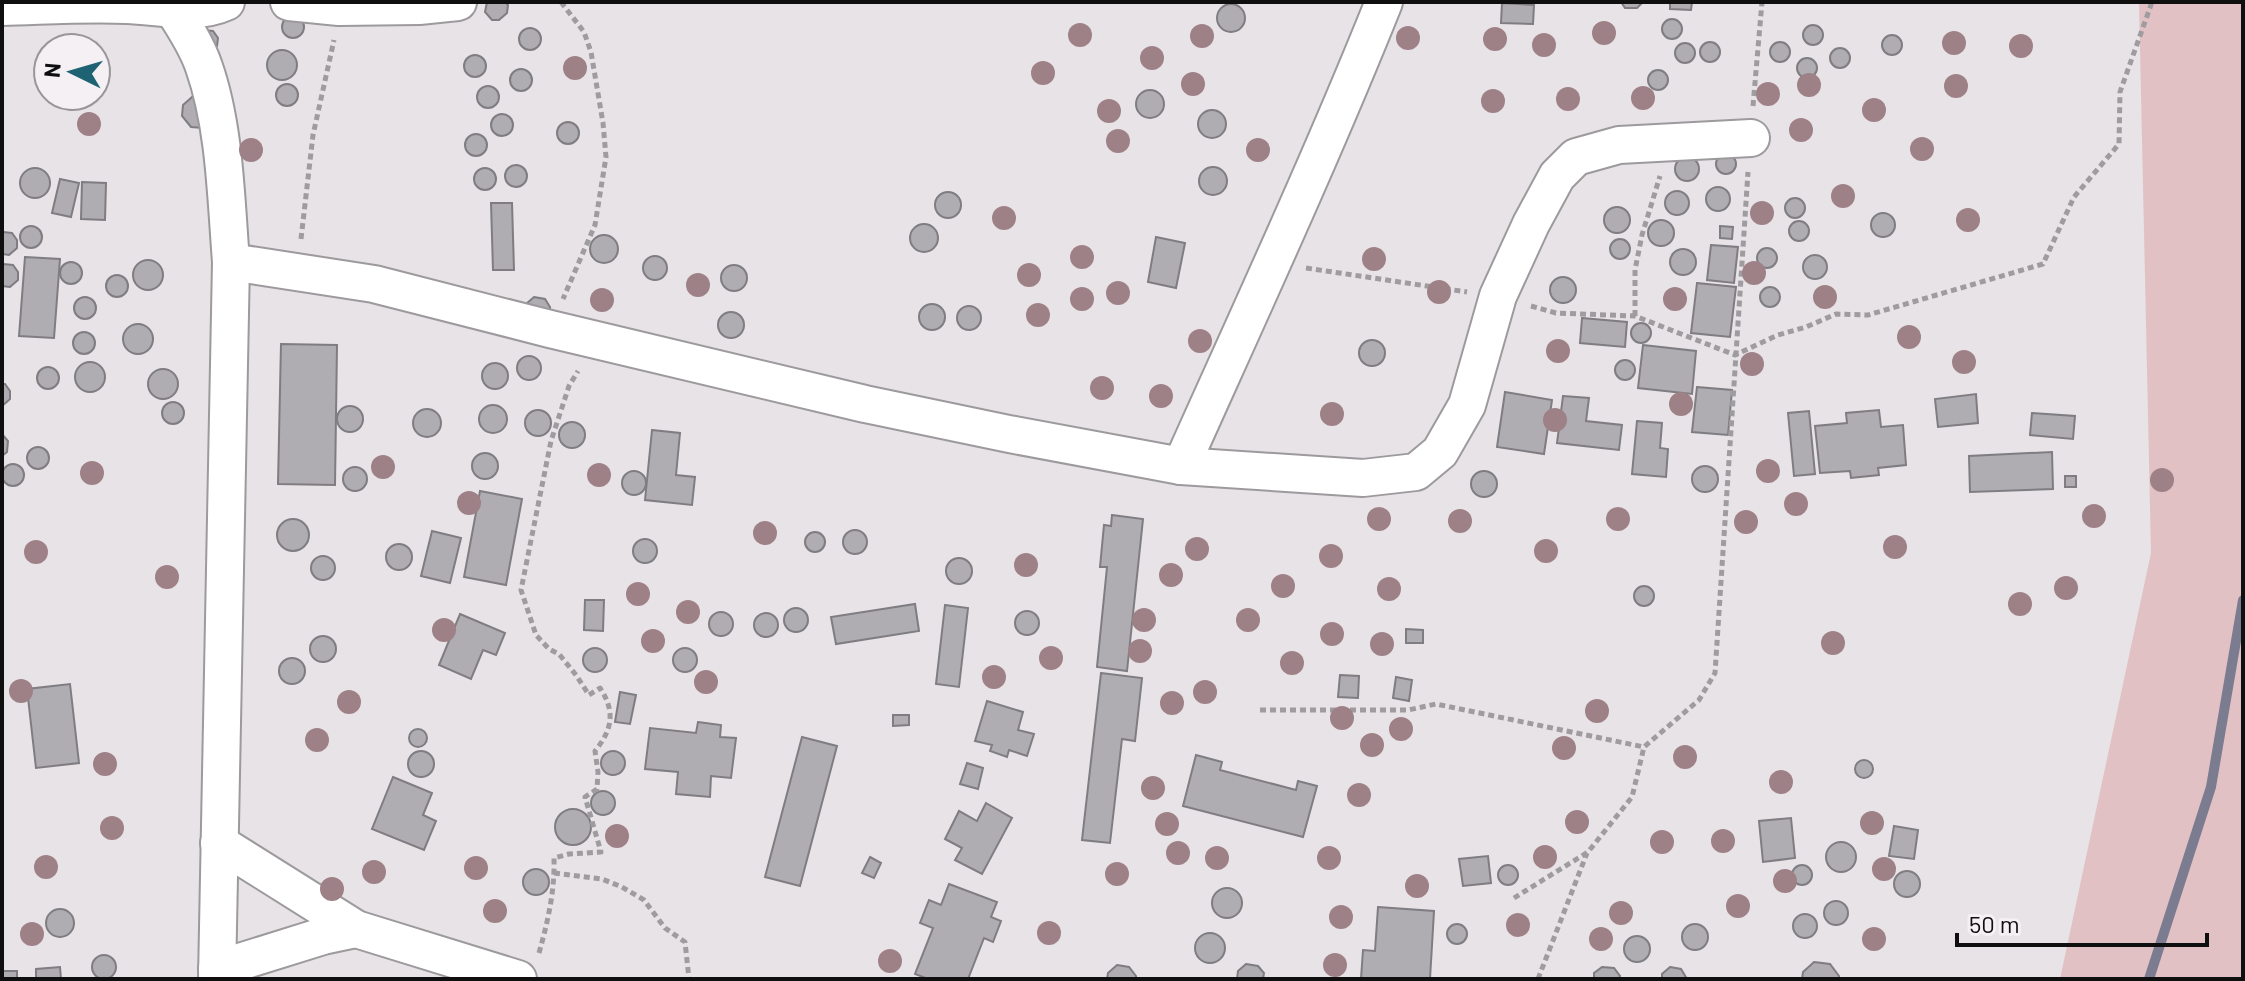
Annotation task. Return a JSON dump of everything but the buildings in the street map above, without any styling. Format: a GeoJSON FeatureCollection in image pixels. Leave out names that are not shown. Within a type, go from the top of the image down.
{"type":"FeatureCollection","features":[{"type":"Feature","properties":{"kind":"street"},"geometry":{"type":"LineString","coordinates":[[2,7],[125,5],[198,10],[214,8],[226,2]]}},
{"type":"Feature","properties":{"kind":"street"},"geometry":{"type":"LineString","coordinates":[[289,2],[339,7],[458,2]]}},
{"type":"Feature","properties":{"kind":"street"},"geometry":{"type":"LineString","coordinates":[[1181,466],[1274,260],[1384,2]]}},
{"type":"Feature","properties":{"kind":"street"},"geometry":{"type":"LineString","coordinates":[[172,8],[203,64],[212,92],[222,156],[231,262],[217,974],[323,936],[356,929]]}},
{"type":"Feature","properties":{"kind":"street"},"geometry":{"type":"LineString","coordinates":[[231,262],[374,284],[865,404],[1009,434],[1181,466],[1363,478],[1416,472],[1440,452],[1467,405],[1498,296],[1531,224],[1557,176],[1576,157],[1619,145],[1751,138]]}},
{"type":"Feature","properties":{"kind":"street"},"geometry":{"type":"LineString","coordinates":[[219,843],[356,929],[527,971]]}},
{"type":"Feature","properties":{"kind":"path"},"geometry":{"type":"LineString","coordinates":[[550,329],[595,225],[606,157],[591,52],[584,32],[561,2]]}},
{"type":"Feature","properties":{"kind":"path"},"geometry":{"type":"LineString","coordinates":[[1538,979],[1588,852],[1632,797],[1644,747],[1699,700],[1715,673],[1762,2]]}},
{"type":"Feature","properties":{"kind":"path"},"geometry":{"type":"LineString","coordinates":[[1686,334],[1735,355],[1836,314],[1868,315],[2043,264],[2074,197],[2119,144],[2120,92],[2152,2]]}},
{"type":"Feature","properties":{"kind":"path"},"geometry":{"type":"LineString","coordinates":[[299,272],[303,207],[313,135],[336,34],[339,7]]}},
{"type":"Feature","properties":{"kind":"path"},"geometry":{"type":"LineString","coordinates":[[1635,316],[1635,270],[1642,235],[1670,142]]}},
{"type":"Feature","properties":{"kind":"path"},"geometry":{"type":"LineString","coordinates":[[527,971],[549,918],[554,858],[601,852],[585,797],[597,789],[595,751],[607,736],[610,709],[607,698],[600,688],[589,695],[559,654],[536,635],[521,590],[551,441],[569,386],[599,340]]}},
{"type":"Feature","properties":{"kind":"path"},"geometry":{"type":"LineString","coordinates":[[1260,710],[1408,710],[1436,704],[1644,747]]}},
{"type":"Feature","properties":{"kind":"path"},"geometry":{"type":"LineString","coordinates":[[1514,898],[1588,852]]}},
{"type":"Feature","properties":{"kind":"path"},"geometry":{"type":"LineString","coordinates":[[554,873],[602,879],[644,900],[665,928],[685,942],[689,979]]}},
{"type":"Feature","properties":{"kind":"shaded area"},"geometry":{"type":"Polygon","coordinates":[[[2139,2],[2243,2],[2243,979],[2060,979],[2151,553],[2139,2]]]}},
{"type":"Feature","properties":{"kind":"waterway"},"geometry":{"type":"LineString","coordinates":[[2149,979],[2211,787],[2243,600]]}}]}
